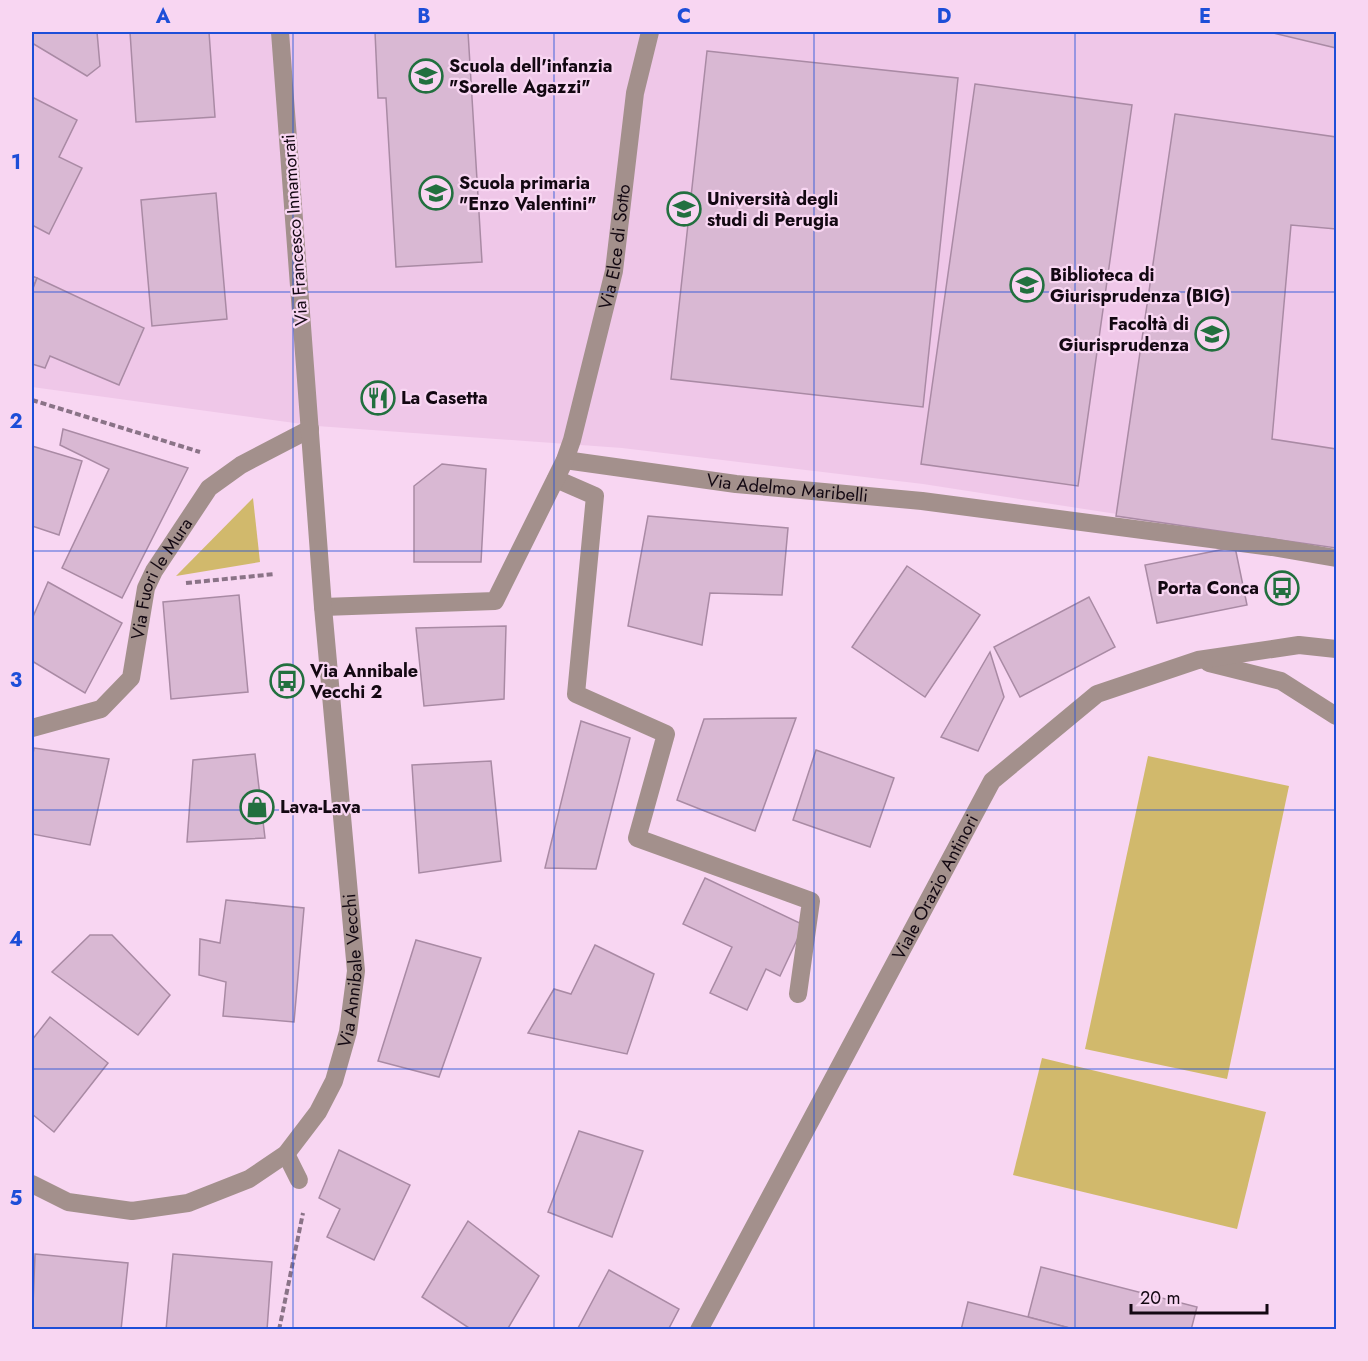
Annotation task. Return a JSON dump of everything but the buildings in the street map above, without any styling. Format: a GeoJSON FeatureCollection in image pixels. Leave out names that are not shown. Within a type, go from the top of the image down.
{"type":"FeatureCollection","features":[{"type":"Feature","properties":{"kind":"street","name":"Via Francesco Innamorati"},"geometry":{"type":"LineString","coordinates":[[280,32],[310,429]]}},
{"type":"Feature","properties":{"kind":"street","name":"Via Elce di Sotto"},"geometry":{"type":"LineString","coordinates":[[565,460],[614,271],[636,93],[650,32]]}},
{"type":"Feature","properties":{"kind":"street","name":"Via Fuori le Mura"},"geometry":{"type":"LineString","coordinates":[[32,728],[101,709],[131,678],[146,588],[154,571],[209,488],[241,465],[310,429]]}},
{"type":"Feature","properties":{"kind":"street","name":"Via Annibale Vecchi"},"geometry":{"type":"LineString","coordinates":[[32,1184],[69,1202],[132,1211],[188,1203],[249,1179],[286,1154],[318,1112],[334,1081],[348,1032],[356,971],[323,607],[310,429]]}},
{"type":"Feature","properties":{"kind":"street"},"geometry":{"type":"LineString","coordinates":[[323,607],[495,601],[565,460]]}},
{"type":"Feature","properties":{"kind":"street","name":"Via Adelmo Maribelli"},"geometry":{"type":"LineString","coordinates":[[565,460],[736,484],[934,502],[1272,547],[1336,558]]}},
{"type":"Feature","properties":{"kind":"street"},"geometry":{"type":"LineString","coordinates":[[556,479],[595,496],[576,694],[666,734],[638,838],[810,901],[798,994]]}},
{"type":"Feature","properties":{"kind":"street","name":"Viale Orazio Antinori"},"geometry":{"type":"LineString","coordinates":[[699,1329],[992,781],[1097,694],[1198,660],[1299,645],[1336,649]]}},
{"type":"Feature","properties":{"kind":"street"},"geometry":{"type":"LineString","coordinates":[[1198,660],[1281,681],[1336,716]]}},
{"type":"Feature","properties":{"kind":"street"},"geometry":{"type":"LineString","coordinates":[[286,1154],[299,1180]]}},
{"type":"Feature","properties":{"kind":"path"},"geometry":{"type":"LineString","coordinates":[[32,400],[241,465]]}},
{"type":"Feature","properties":{"kind":"path"},"geometry":{"type":"LineString","coordinates":[[146,588],[276,574]]}},
{"type":"Feature","properties":{"kind":"path"},"geometry":{"type":"LineString","coordinates":[[279,1329],[302,1227],[305,1198],[299,1180]]}},
{"type":"Feature","properties":{"kind":"shaded area","name":"Università degli studi di Perugia"},"geometry":{"type":"Polygon","coordinates":[[[32,32],[1336,32],[1336,548],[923,484],[622,448],[317,426],[32,387],[32,32]]]}},
{"type":"Feature","properties":{"kind":"shaded area"},"geometry":{"type":"Polygon","coordinates":[[[253,498],[260,562],[176,576],[253,498]]]}},
{"type":"Feature","properties":{"kind":"shaded area"},"geometry":{"type":"Polygon","coordinates":[[[1148,756],[1289,786],[1227,1079],[1085,1049],[1148,756]]]}},
{"type":"Feature","properties":{"kind":"shaded area"},"geometry":{"type":"Polygon","coordinates":[[[1042,1058],[1266,1112],[1237,1229],[1013,1175],[1042,1058]]]}},
{"type":"Feature","properties":{"kind":"place","name":"Scuola dell'infanzia \"Sorelle Agazzi\""},"geometry":{"type":"Point","coordinates":[426,76]}},
{"type":"Feature","properties":{"kind":"place","name":"Scuola primaria \"Enzo Valentini\""},"geometry":{"type":"Point","coordinates":[436,193]}},
{"type":"Feature","properties":{"kind":"place","name":"Università degli studi di Perugia"},"geometry":{"type":"Point","coordinates":[684,209]}},
{"type":"Feature","properties":{"kind":"place","name":"Biblioteca di Giurisprudenza (BIG)"},"geometry":{"type":"Point","coordinates":[1027,285]}},
{"type":"Feature","properties":{"kind":"place","name":"Facoltà di Giurisprudenza"},"geometry":{"type":"Point","coordinates":[1212,334]}},
{"type":"Feature","properties":{"kind":"place","name":"La Casetta"},"geometry":{"type":"Point","coordinates":[378,398]}},
{"type":"Feature","properties":{"kind":"place","name":"Porta Conca"},"geometry":{"type":"Point","coordinates":[1282,588]}},
{"type":"Feature","properties":{"kind":"place","name":"Via Annibale Vecchi 2"},"geometry":{"type":"Point","coordinates":[287,681]}},
{"type":"Feature","properties":{"kind":"place","name":"Lava-Lava"},"geometry":{"type":"Point","coordinates":[257,807]}}]}
